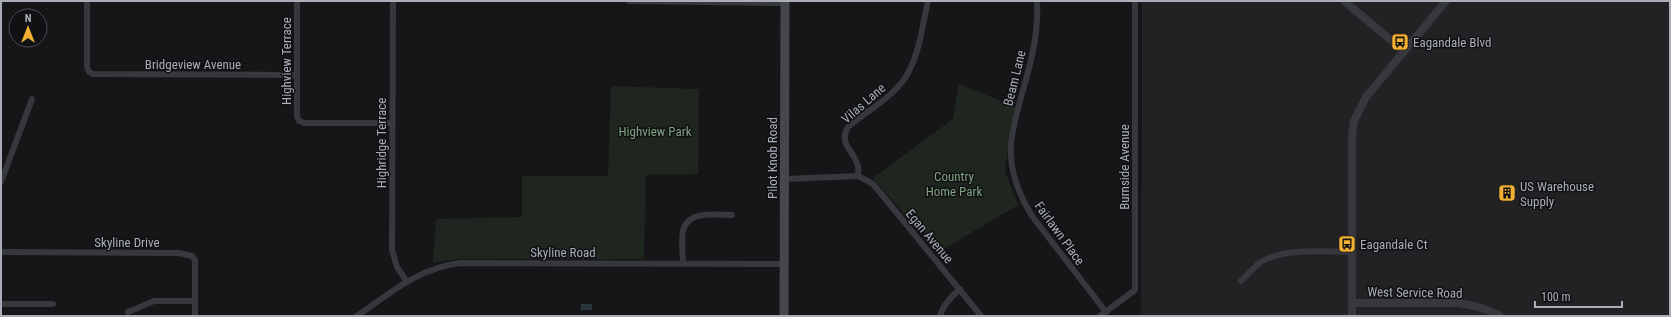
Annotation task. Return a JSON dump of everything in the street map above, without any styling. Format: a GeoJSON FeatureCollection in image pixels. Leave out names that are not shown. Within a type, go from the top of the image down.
{"type":"FeatureCollection","features":[{"type":"Feature","properties":{"kind":"main road","name":"Pilot Knob Road"},"geometry":{"type":"LineString","coordinates":[[784,316],[785,2]]}},
{"type":"Feature","properties":{"kind":"street","name":"Bridgeview Avenue"},"geometry":{"type":"LineString","coordinates":[[87,1],[87,68],[89,72],[94,74],[297,75]]}},
{"type":"Feature","properties":{"kind":"street","name":"Highview Terrace"},"geometry":{"type":"LineString","coordinates":[[297,1],[297,116],[299,121],[304,123],[392,123]]}},
{"type":"Feature","properties":{"kind":"street","name":"Highridge Terrace"},"geometry":{"type":"LineString","coordinates":[[392,1],[392,250],[397,267],[407,282]]}},
{"type":"Feature","properties":{"kind":"street"},"geometry":{"type":"LineString","coordinates":[[629,1],[785,2]]}},
{"type":"Feature","properties":{"kind":"street","name":"Vilas Lane"},"geometry":{"type":"LineString","coordinates":[[858,176],[859,167],[846,144],[844,134],[848,127],[893,91],[903,81],[915,54],[928,1]]}},
{"type":"Feature","properties":{"kind":"street","name":"Beam Lane"},"geometry":{"type":"LineString","coordinates":[[1011,161],[1011,145],[1015,120],[1032,56],[1037,30],[1037,1]]}},
{"type":"Feature","properties":{"kind":"street","name":"Burnside Avenue"},"geometry":{"type":"LineString","coordinates":[[1103,314],[1135,290],[1135,1]]}},
{"type":"Feature","properties":{"kind":"street"},"geometry":{"type":"LineString","coordinates":[[1344,1],[1404,51]]}},
{"type":"Feature","properties":{"kind":"street"},"geometry":{"type":"LineString","coordinates":[[1352,316],[1352,137],[1354,121],[1366,97],[1446,1]]}},
{"type":"Feature","properties":{"kind":"street"},"geometry":{"type":"LineString","coordinates":[[1,182],[32,99]]}},
{"type":"Feature","properties":{"kind":"street","name":"Fairlawn Place"},"geometry":{"type":"LineString","coordinates":[[1011,161],[1017,185],[1032,216],[1103,314]]}},
{"type":"Feature","properties":{"kind":"street"},"geometry":{"type":"LineString","coordinates":[[785,179],[858,176]]}},
{"type":"Feature","properties":{"kind":"street","name":"Egan Avenue"},"geometry":{"type":"LineString","coordinates":[[858,176],[873,184],[981,316]]}},
{"type":"Feature","properties":{"kind":"street"},"geometry":{"type":"LineString","coordinates":[[683,263],[683,231],[689,220],[700,216],[732,216]]}},
{"type":"Feature","properties":{"kind":"street","name":"Skyline Drive"},"geometry":{"type":"LineString","coordinates":[[1,252],[179,253],[192,256],[195,260],[195,316]]}},
{"type":"Feature","properties":{"kind":"street"},"geometry":{"type":"LineString","coordinates":[[1241,281],[1260,262],[1279,254],[1292,252],[1352,252]]}},
{"type":"Feature","properties":{"kind":"street","name":"Skyline Road"},"geometry":{"type":"LineString","coordinates":[[357,316],[407,282],[427,271],[438,267],[460,263],[784,264]]}},
{"type":"Feature","properties":{"kind":"street"},"geometry":{"type":"LineString","coordinates":[[940,316],[942,308],[960,289]]}},
{"type":"Feature","properties":{"kind":"street"},"geometry":{"type":"LineString","coordinates":[[128,312],[154,301],[195,301]]}},
{"type":"Feature","properties":{"kind":"street","name":"West Service Road"},"geometry":{"type":"LineString","coordinates":[[1352,303],[1457,303],[1472,305],[1491,311],[1500,316]]}},
{"type":"Feature","properties":{"kind":"street"},"geometry":{"type":"LineString","coordinates":[[1,304],[52,304]]}},
{"type":"Feature","properties":{"kind":"shaded area"},"geometry":{"type":"Polygon","coordinates":[[[1142,1],[1670,1],[1670,316],[1141,316],[1142,1]]]}},
{"type":"Feature","properties":{"kind":"shaded area"},"geometry":{"type":"Polygon","coordinates":[[[581,304],[592,304],[592,310],[581,310],[581,304]]]}},
{"type":"Feature","properties":{"kind":"green space","name":"Country Home Park"},"geometry":{"type":"Polygon","coordinates":[[[959,84],[1016,107],[1005,171],[1018,205],[939,252],[923,231],[906,216],[873,178],[953,119],[959,84]]]}},
{"type":"Feature","properties":{"kind":"green space","name":"Highview Park"},"geometry":{"type":"Polygon","coordinates":[[[611,86],[699,89],[698,174],[646,175],[644,259],[456,259],[433,263],[436,219],[522,217],[522,176],[608,176],[611,86]]]}},
{"type":"Feature","properties":{"kind":"place","name":"Eagandale Blvd"},"geometry":{"type":"Point","coordinates":[1400,42]}},
{"type":"Feature","properties":{"kind":"place","name":"US Warehouse Supply"},"geometry":{"type":"Point","coordinates":[1507,193]}},
{"type":"Feature","properties":{"kind":"place","name":"Eagandale Ct"},"geometry":{"type":"Point","coordinates":[1347,244]}}]}
